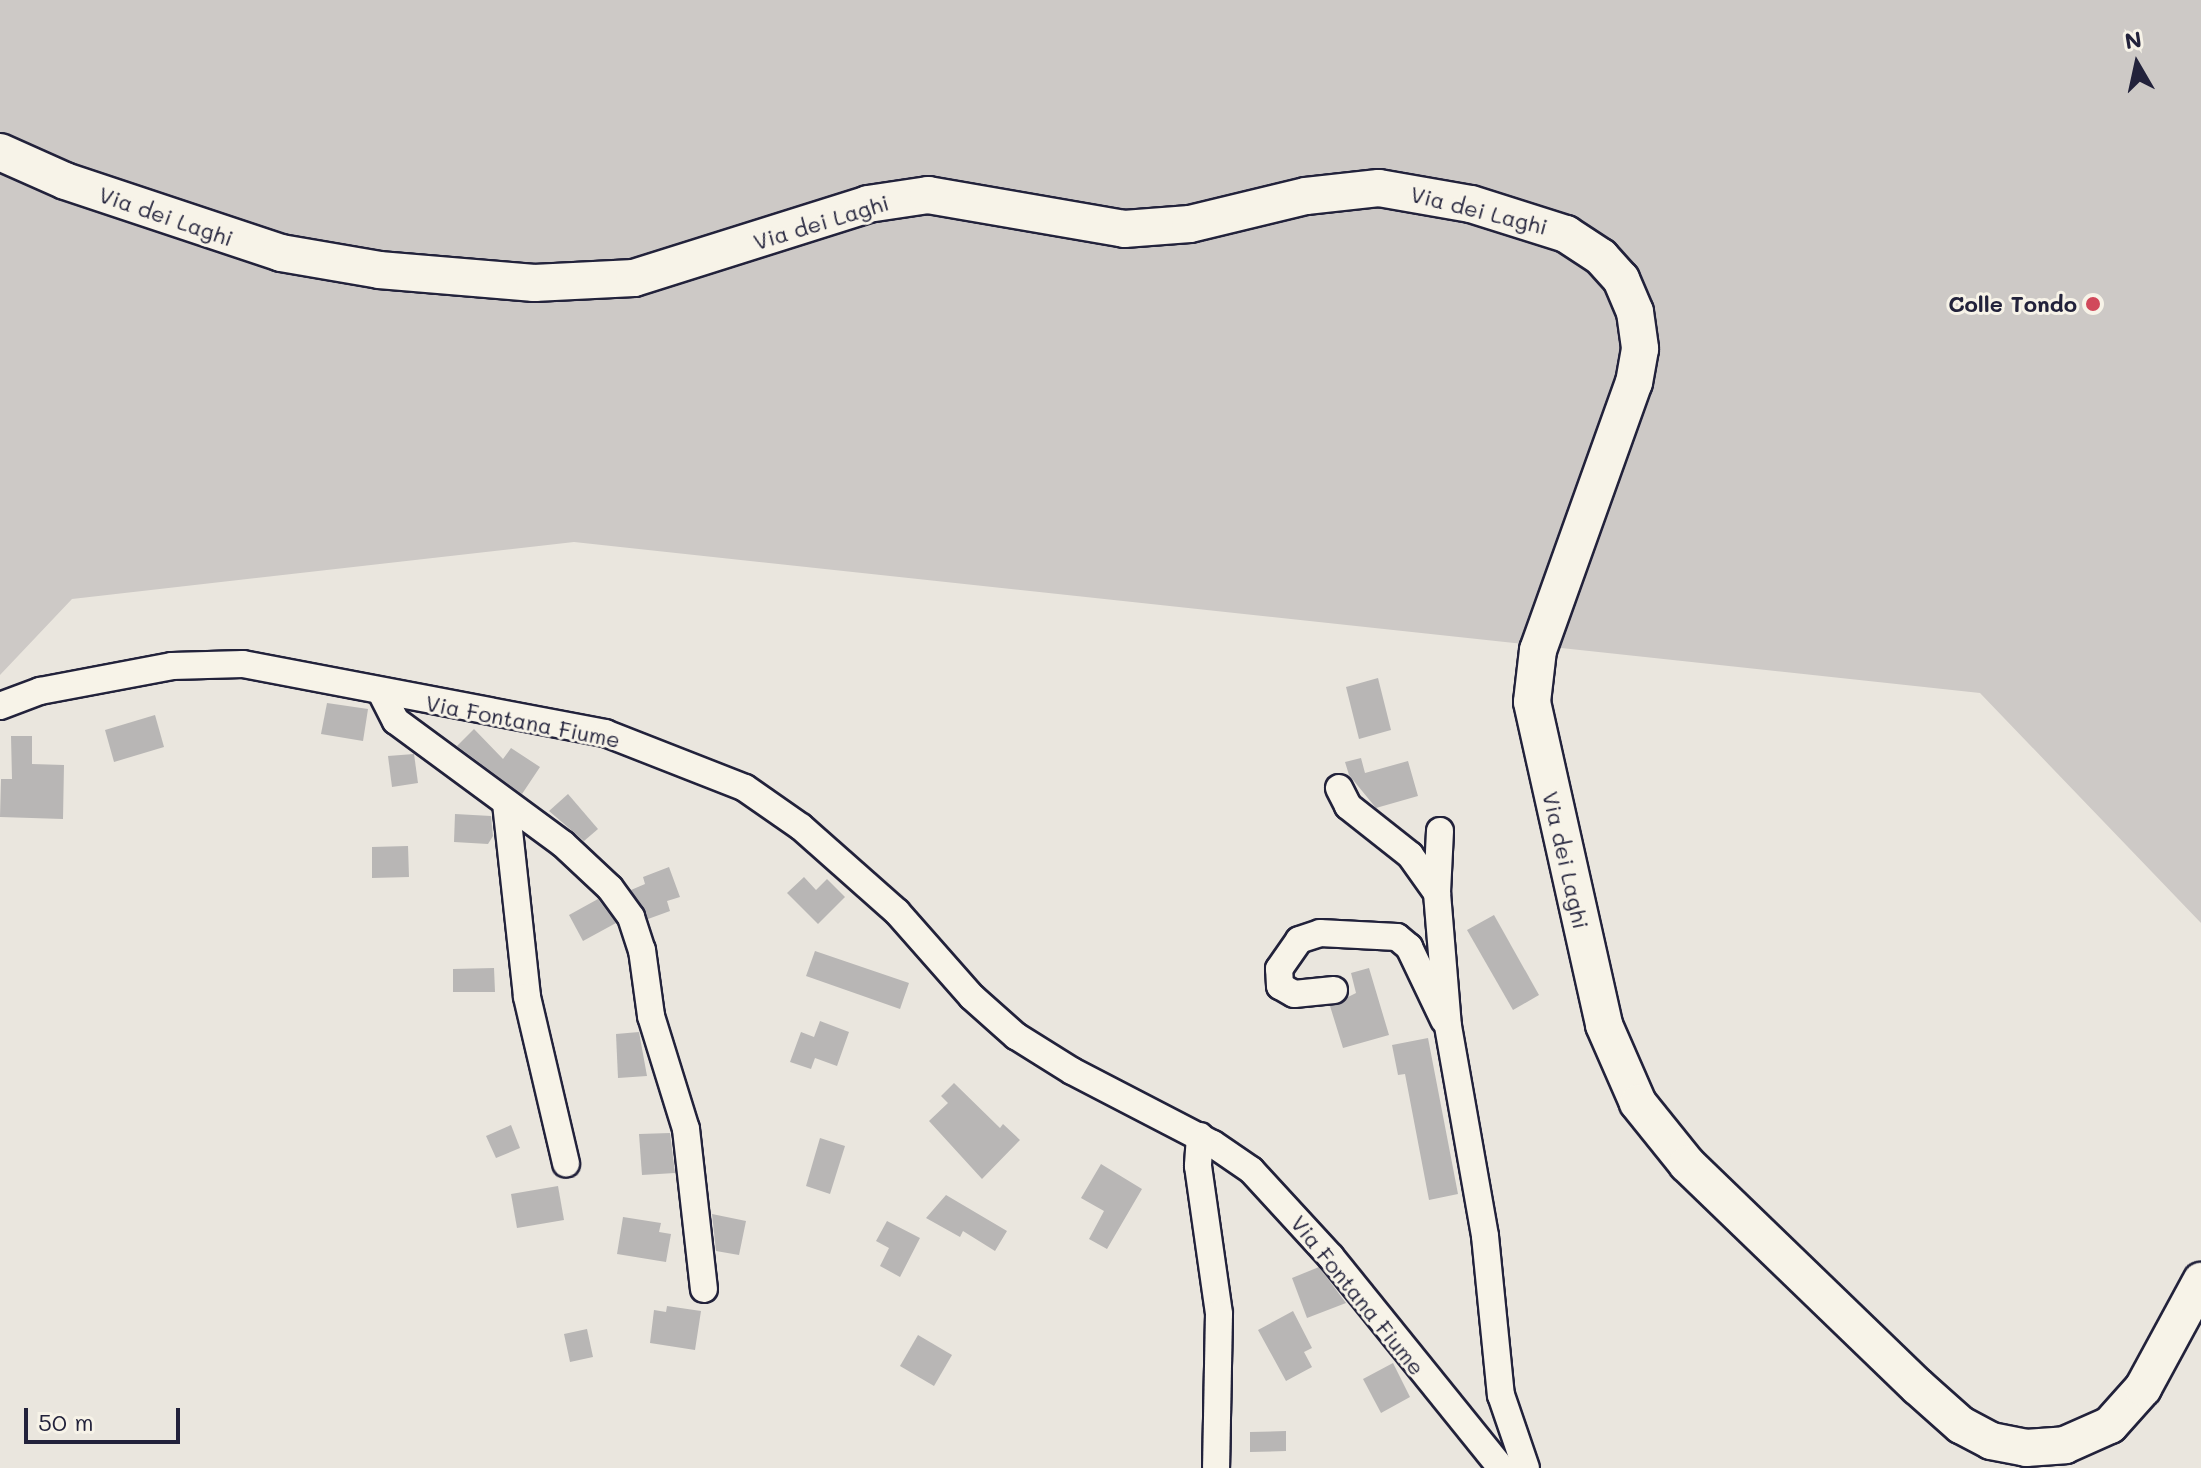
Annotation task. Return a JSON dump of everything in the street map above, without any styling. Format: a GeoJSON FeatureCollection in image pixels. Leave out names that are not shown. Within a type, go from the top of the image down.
{"type":"FeatureCollection","features":[{"type":"Feature","properties":{"kind":"main road","name":"Via dei Laghi"},"geometry":{"type":"LineString","coordinates":[[0,152],[57,178],[281,253],[370,269],[534,283],[634,278],[868,204],[928,195],[1134,229],[1190,224],[1306,196],[1379,188],[1471,204],[1566,234],[1601,257],[1621,279],[1635,312],[1640,358],[1538,650],[1532,702],[1604,1025],[1638,1103],[1687,1164],[1917,1386],[1961,1425],[1991,1441],[2026,1448],[2065,1445],[2110,1425],[2143,1388],[2201,1281]]}},
{"type":"Feature","properties":{"kind":"street","name":"Via Fontana Fiume"},"geometry":{"type":"LineString","coordinates":[[10,701],[215,662],[605,733],[745,788],[801,827],[897,912],[1006,1029],[1072,1071],[1195,1134],[1251,1170],[1300,1222],[1501,1468]]}},
{"type":"Feature","properties":{"kind":"street"},"geometry":{"type":"LineString","coordinates":[[382,694],[396,721],[604,881],[635,925],[651,1016],[686,1129],[704,1289]]}},
{"type":"Feature","properties":{"kind":"street"},"geometry":{"type":"LineString","coordinates":[[1339,788],[1348,806],[1410,855],[1437,893]]}},
{"type":"Feature","properties":{"kind":"street"},"geometry":{"type":"LineString","coordinates":[[506,803],[527,997],[566,1163]]}},
{"type":"Feature","properties":{"kind":"street"},"geometry":{"type":"LineString","coordinates":[[1440,831],[1437,893],[1448,1026],[1482,1216],[1501,1395],[1526,1468]]}},
{"type":"Feature","properties":{"kind":"street"},"geometry":{"type":"LineString","coordinates":[[1334,990],[1294,994],[1280,986],[1279,969],[1299,940],[1320,933],[1397,937],[1409,947],[1448,1026]]}},
{"type":"Feature","properties":{"kind":"street"},"geometry":{"type":"LineString","coordinates":[[1195,1134],[1219,1314],[1216,1468]]}},
{"type":"Feature","properties":{"kind":"shaded area"},"geometry":{"type":"Polygon","coordinates":[[[0,0],[2201,0],[2201,923],[1980,693],[574,542],[72,599],[0,675],[0,0]]]}},
{"type":"Feature","properties":{"kind":"building"},"geometry":{"type":"Polygon","coordinates":[[[1378,678],[1391,730],[1359,739],[1346,687],[1378,678]]]}},
{"type":"Feature","properties":{"kind":"building"},"geometry":{"type":"Polygon","coordinates":[[[327,703],[368,709],[363,741],[321,734],[327,703]]]}},
{"type":"Feature","properties":{"kind":"building"},"geometry":{"type":"Polygon","coordinates":[[[155,715],[164,747],[114,762],[105,730],[155,715]]]}},
{"type":"Feature","properties":{"kind":"building"},"geometry":{"type":"Polygon","coordinates":[[[474,729],[503,759],[511,748],[540,767],[522,794],[457,746],[474,729]]]}},
{"type":"Feature","properties":{"kind":"building"},"geometry":{"type":"Polygon","coordinates":[[[11,736],[32,736],[32,764],[64,765],[63,819],[0,817],[1,779],[12,779],[11,736]]]}},
{"type":"Feature","properties":{"kind":"building"},"geometry":{"type":"Polygon","coordinates":[[[414,754],[418,783],[392,787],[388,756],[414,754]]]}},
{"type":"Feature","properties":{"kind":"building"},"geometry":{"type":"Polygon","coordinates":[[[1361,758],[1365,773],[1408,761],[1418,796],[1376,808],[1349,775],[1345,762],[1361,758]]]}},
{"type":"Feature","properties":{"kind":"building"},"geometry":{"type":"Polygon","coordinates":[[[568,794],[598,829],[584,841],[549,811],[568,794]]]}},
{"type":"Feature","properties":{"kind":"building"},"geometry":{"type":"Polygon","coordinates":[[[455,814],[491,816],[493,836],[488,844],[454,842],[455,814]]]}},
{"type":"Feature","properties":{"kind":"building"},"geometry":{"type":"Polygon","coordinates":[[[408,846],[409,877],[372,878],[372,847],[408,846]]]}},
{"type":"Feature","properties":{"kind":"building"},"geometry":{"type":"Polygon","coordinates":[[[669,867],[680,897],[667,901],[670,911],[648,919],[631,890],[645,884],[643,877],[669,867]]]}},
{"type":"Feature","properties":{"kind":"building"},"geometry":{"type":"Polygon","coordinates":[[[804,877],[816,890],[827,879],[845,897],[818,924],[787,893],[804,877]]]}},
{"type":"Feature","properties":{"kind":"building"},"geometry":{"type":"Polygon","coordinates":[[[598,899],[616,923],[583,941],[569,915],[598,899]]]}},
{"type":"Feature","properties":{"kind":"building"},"geometry":{"type":"Polygon","coordinates":[[[1494,915],[1539,995],[1513,1010],[1467,930],[1494,915]]]}},
{"type":"Feature","properties":{"kind":"building"},"geometry":{"type":"Polygon","coordinates":[[[815,951],[909,983],[900,1009],[806,976],[815,951]]]}},
{"type":"Feature","properties":{"kind":"building"},"geometry":{"type":"Polygon","coordinates":[[[494,968],[495,992],[453,992],[453,969],[494,968]]]}},
{"type":"Feature","properties":{"kind":"building"},"geometry":{"type":"Polygon","coordinates":[[[1369,968],[1389,1035],[1343,1048],[1330,1006],[1356,993],[1351,973],[1369,968]]]}},
{"type":"Feature","properties":{"kind":"building"},"geometry":{"type":"Polygon","coordinates":[[[820,1021],[849,1032],[837,1066],[815,1058],[811,1069],[790,1062],[801,1032],[814,1037],[820,1021]]]}},
{"type":"Feature","properties":{"kind":"building"},"geometry":{"type":"Polygon","coordinates":[[[639,1032],[647,1076],[618,1078],[616,1034],[639,1032]]]}},
{"type":"Feature","properties":{"kind":"building"},"geometry":{"type":"Polygon","coordinates":[[[1428,1038],[1458,1194],[1429,1200],[1405,1074],[1398,1075],[1392,1045],[1428,1038]]]}},
{"type":"Feature","properties":{"kind":"building"},"geometry":{"type":"Polygon","coordinates":[[[954,1083],[1000,1128],[1003,1124],[1020,1140],[982,1179],[929,1121],[948,1103],[941,1096],[954,1083]]]}},
{"type":"Feature","properties":{"kind":"building"},"geometry":{"type":"Polygon","coordinates":[[[511,1125],[520,1148],[496,1158],[486,1136],[511,1125]]]}},
{"type":"Feature","properties":{"kind":"building"},"geometry":{"type":"Polygon","coordinates":[[[670,1133],[675,1173],[642,1175],[639,1134],[670,1133]]]}},
{"type":"Feature","properties":{"kind":"building"},"geometry":{"type":"Polygon","coordinates":[[[820,1138],[845,1146],[830,1194],[806,1186],[820,1138]]]}},
{"type":"Feature","properties":{"kind":"building"},"geometry":{"type":"Polygon","coordinates":[[[1101,1164],[1142,1189],[1107,1249],[1089,1239],[1104,1211],[1081,1198],[1101,1164]]]}},
{"type":"Feature","properties":{"kind":"building"},"geometry":{"type":"Polygon","coordinates":[[[558,1186],[564,1220],[517,1228],[511,1194],[558,1186]]]}},
{"type":"Feature","properties":{"kind":"building"},"geometry":{"type":"Polygon","coordinates":[[[946,1195],[1007,1231],[995,1251],[963,1231],[960,1237],[926,1218],[946,1195]]]}},
{"type":"Feature","properties":{"kind":"building"},"geometry":{"type":"Polygon","coordinates":[[[712,1214],[746,1221],[739,1255],[716,1251],[712,1214]]]}},
{"type":"Feature","properties":{"kind":"building"},"geometry":{"type":"Polygon","coordinates":[[[623,1217],[661,1223],[659,1232],[671,1234],[666,1262],[617,1254],[623,1217]]]}},
{"type":"Feature","properties":{"kind":"building"},"geometry":{"type":"Polygon","coordinates":[[[887,1221],[920,1238],[900,1277],[880,1266],[889,1248],[876,1241],[887,1221]]]}},
{"type":"Feature","properties":{"kind":"building"},"geometry":{"type":"Polygon","coordinates":[[[1319,1267],[1346,1303],[1307,1318],[1292,1278],[1319,1267]]]}},
{"type":"Feature","properties":{"kind":"building"},"geometry":{"type":"Polygon","coordinates":[[[667,1306],[701,1311],[695,1350],[650,1343],[654,1310],[666,1312],[667,1306]]]}},
{"type":"Feature","properties":{"kind":"building"},"geometry":{"type":"Polygon","coordinates":[[[1293,1311],[1312,1348],[1304,1352],[1312,1367],[1286,1381],[1258,1330],[1293,1311]]]}},
{"type":"Feature","properties":{"kind":"building"},"geometry":{"type":"Polygon","coordinates":[[[587,1329],[593,1357],[570,1362],[564,1334],[587,1329]]]}},
{"type":"Feature","properties":{"kind":"building"},"geometry":{"type":"Polygon","coordinates":[[[918,1335],[952,1355],[934,1386],[900,1366],[918,1335]]]}},
{"type":"Feature","properties":{"kind":"building"},"geometry":{"type":"Polygon","coordinates":[[[1393,1363],[1410,1397],[1381,1413],[1363,1379],[1393,1363]]]}},
{"type":"Feature","properties":{"kind":"building"},"geometry":{"type":"Polygon","coordinates":[[[1286,1431],[1286,1451],[1250,1452],[1250,1432],[1286,1431]]]}},
{"type":"Feature","properties":{"kind":"place","name":"Colle Tondo"},"geometry":{"type":"Point","coordinates":[2093,304]}}]}
